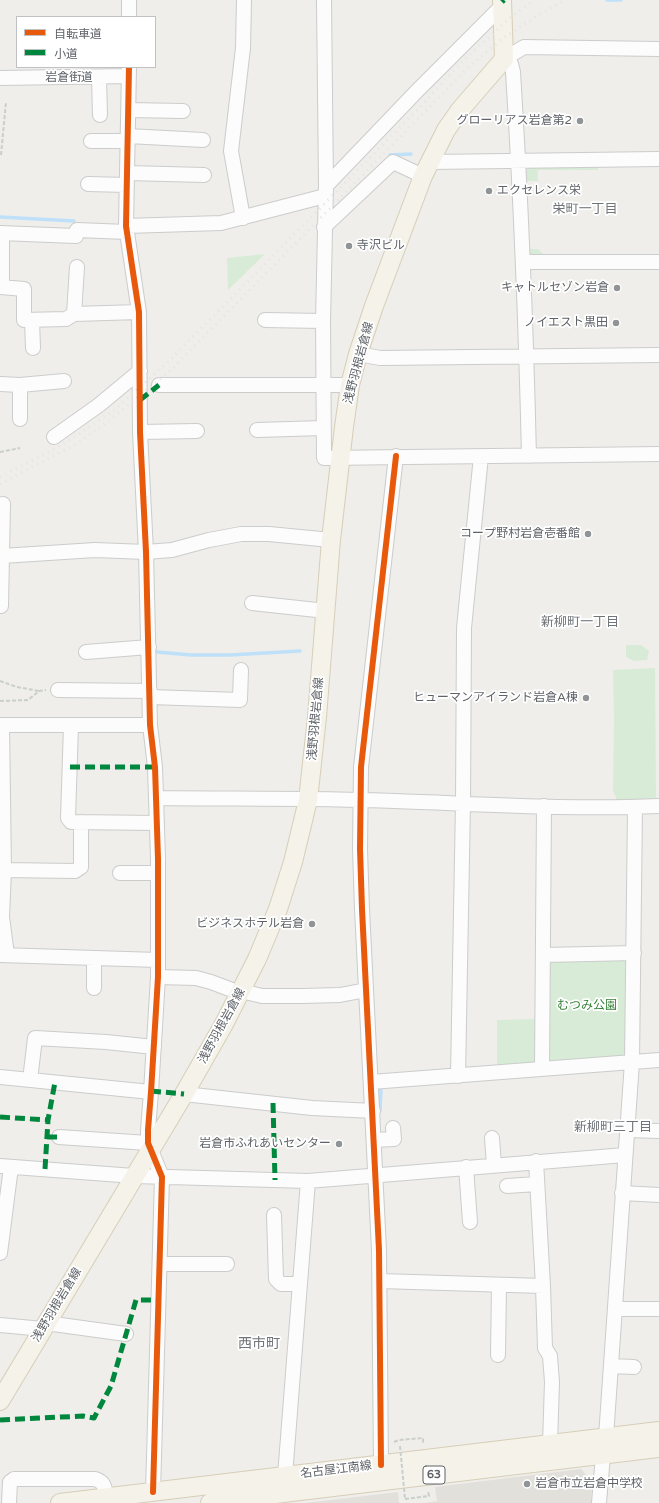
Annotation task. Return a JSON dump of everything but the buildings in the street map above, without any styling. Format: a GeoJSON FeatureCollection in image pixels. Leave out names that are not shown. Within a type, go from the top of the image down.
{"type":"FeatureCollection","features":[{"type":"Feature","properties":{"kind":"main road"},"geometry":{"type":"LineString","coordinates":[[502,3],[504,59]]}},
{"type":"Feature","properties":{"kind":"main road","name":"浅野羽根岩倉線"},"geometry":{"type":"LineString","coordinates":[[0,1401],[134,1176],[150,1146],[184,1094],[224,1024],[257,959],[278,909],[293,862],[308,800],[326,611],[331,540],[340,458],[350,385],[358,354],[374,306],[427,169],[446,130],[460,110],[504,59]]}},
{"type":"Feature","properties":{"kind":"main road","name":"名古屋江南線"},"geometry":{"type":"LineString","coordinates":[[60,1503],[153,1492],[283,1491],[381,1465],[659,1431]]}},
{"type":"Feature","properties":{"kind":"main road","name":"名古屋江南線"},"geometry":{"type":"LineString","coordinates":[[210,1503],[283,1491],[659,1448]]}},
{"type":"Feature","properties":{"kind":"street"},"geometry":{"type":"LineString","coordinates":[[129,0],[129,16]]}},
{"type":"Feature","properties":{"kind":"street"},"geometry":{"type":"LineString","coordinates":[[243,218],[231,151],[243,48],[244,0]]}},
{"type":"Feature","properties":{"kind":"street"},"geometry":{"type":"LineString","coordinates":[[324,0],[326,191],[323,321],[324,458],[659,454]]}},
{"type":"Feature","properties":{"kind":"street"},"geometry":{"type":"LineString","coordinates":[[139,312],[74,314],[66,319],[24,320],[24,289],[1,287],[1,233],[76,236],[77,230],[126,229],[221,223],[243,218],[326,191],[416,92],[502,3]]}},
{"type":"Feature","properties":{"kind":"street"},"geometry":{"type":"LineString","coordinates":[[528,456],[527,356],[519,161],[513,72],[511,64],[504,59],[524,47],[659,48]]}},
{"type":"Feature","properties":{"kind":"street"},"geometry":{"type":"LineString","coordinates":[[129,72],[126,229],[139,312],[140,432],[146,552],[150,724],[155,767],[158,873],[158,977],[148,1130],[150,1146],[162,1177],[153,1492]]}},
{"type":"Feature","properties":{"kind":"street","name":"岩倉街道"},"geometry":{"type":"LineString","coordinates":[[0,78],[99,78],[129,72]]}},
{"type":"Feature","properties":{"kind":"street"},"geometry":{"type":"LineString","coordinates":[[99,78],[100,115]]}},
{"type":"Feature","properties":{"kind":"street"},"geometry":{"type":"LineString","coordinates":[[129,110],[183,111]]}},
{"type":"Feature","properties":{"kind":"street"},"geometry":{"type":"LineString","coordinates":[[91,141],[128,139],[204,140]]}},
{"type":"Feature","properties":{"kind":"street"},"geometry":{"type":"LineString","coordinates":[[324,227],[393,162],[427,169],[519,161],[659,159]]}},
{"type":"Feature","properties":{"kind":"street"},"geometry":{"type":"LineString","coordinates":[[88,184],[127,179],[204,175]]}},
{"type":"Feature","properties":{"kind":"street"},"geometry":{"type":"LineString","coordinates":[[523,262],[659,262]]}},
{"type":"Feature","properties":{"kind":"street"},"geometry":{"type":"LineString","coordinates":[[74,314],[77,267]]}},
{"type":"Feature","properties":{"kind":"street"},"geometry":{"type":"LineString","coordinates":[[32,320],[32,348]]}},
{"type":"Feature","properties":{"kind":"street"},"geometry":{"type":"LineString","coordinates":[[265,320],[323,321]]}},
{"type":"Feature","properties":{"kind":"street"},"geometry":{"type":"LineString","coordinates":[[358,354],[380,358],[659,355]]}},
{"type":"Feature","properties":{"kind":"street"},"geometry":{"type":"LineString","coordinates":[[54,437],[117,391],[140,371]]}},
{"type":"Feature","properties":{"kind":"street"},"geometry":{"type":"LineString","coordinates":[[0,384],[20,385],[64,382]]}},
{"type":"Feature","properties":{"kind":"street"},"geometry":{"type":"LineString","coordinates":[[20,385],[20,419]]}},
{"type":"Feature","properties":{"kind":"street"},"geometry":{"type":"LineString","coordinates":[[159,385],[350,385]]}},
{"type":"Feature","properties":{"kind":"street"},"geometry":{"type":"LineString","coordinates":[[257,430],[323,428]]}},
{"type":"Feature","properties":{"kind":"street"},"geometry":{"type":"LineString","coordinates":[[140,432],[197,431]]}},
{"type":"Feature","properties":{"kind":"street"},"geometry":{"type":"LineString","coordinates":[[381,1465],[380,1281],[375,1140],[362,909],[360,800],[361,767],[396,456]]}},
{"type":"Feature","properties":{"kind":"street"},"geometry":{"type":"LineString","coordinates":[[458,1076],[463,803],[464,628],[481,456]]}},
{"type":"Feature","properties":{"kind":"street"},"geometry":{"type":"LineString","coordinates":[[0,505],[3,504],[0,606]]}},
{"type":"Feature","properties":{"kind":"street"},"geometry":{"type":"LineString","coordinates":[[2,556],[96,550],[146,552],[172,550],[209,540],[241,534],[269,534],[331,540]]}},
{"type":"Feature","properties":{"kind":"street"},"geometry":{"type":"LineString","coordinates":[[252,604],[326,611]]}},
{"type":"Feature","properties":{"kind":"street"},"geometry":{"type":"LineString","coordinates":[[86,652],[149,647]]}},
{"type":"Feature","properties":{"kind":"street"},"geometry":{"type":"LineString","coordinates":[[52,690],[150,694],[240,700],[241,670]]}},
{"type":"Feature","properties":{"kind":"street"},"geometry":{"type":"LineString","coordinates":[[150,724],[71,726],[1,725],[4,870],[2,917],[4,955],[158,960]]}},
{"type":"Feature","properties":{"kind":"street"},"geometry":{"type":"LineString","coordinates":[[71,726],[68,818],[71,822],[157,822]]}},
{"type":"Feature","properties":{"kind":"street"},"geometry":{"type":"LineString","coordinates":[[156,798],[360,800],[544,806],[659,806]]}},
{"type":"Feature","properties":{"kind":"street"},"geometry":{"type":"LineString","coordinates":[[542,1069],[544,806]]}},
{"type":"Feature","properties":{"kind":"street"},"geometry":{"type":"LineString","coordinates":[[599,1503],[606,1437],[632,1062],[634,807]]}},
{"type":"Feature","properties":{"kind":"street"},"geometry":{"type":"LineString","coordinates":[[4,870],[75,870],[81,867],[81,822]]}},
{"type":"Feature","properties":{"kind":"street"},"geometry":{"type":"LineString","coordinates":[[120,873],[158,873]]}},
{"type":"Feature","properties":{"kind":"street"},"geometry":{"type":"LineString","coordinates":[[544,955],[634,954]]}},
{"type":"Feature","properties":{"kind":"street"},"geometry":{"type":"LineString","coordinates":[[94,958],[94,988]]}},
{"type":"Feature","properties":{"kind":"street"},"geometry":{"type":"LineString","coordinates":[[158,977],[196,978],[240,992],[262,996],[340,995],[366,990]]}},
{"type":"Feature","properties":{"kind":"street"},"geometry":{"type":"LineString","coordinates":[[30,1080],[35,1038],[106,1042],[154,1047]]}},
{"type":"Feature","properties":{"kind":"street"},"geometry":{"type":"LineString","coordinates":[[371,1082],[659,1060]]}},
{"type":"Feature","properties":{"kind":"street"},"geometry":{"type":"LineString","coordinates":[[0,1077],[151,1092]]}},
{"type":"Feature","properties":{"kind":"street"},"geometry":{"type":"LineString","coordinates":[[184,1094],[312,1108],[373,1111]]}},
{"type":"Feature","properties":{"kind":"street"},"geometry":{"type":"LineString","coordinates":[[375,1140],[394,1139],[393,1128]]}},
{"type":"Feature","properties":{"kind":"street"},"geometry":{"type":"LineString","coordinates":[[627,1130],[659,1131]]}},
{"type":"Feature","properties":{"kind":"street"},"geometry":{"type":"LineString","coordinates":[[59,1137],[150,1146]]}},
{"type":"Feature","properties":{"kind":"street"},"geometry":{"type":"LineString","coordinates":[[492,1138],[494,1165]]}},
{"type":"Feature","properties":{"kind":"street"},"geometry":{"type":"LineString","coordinates":[[0,1253],[6,1166],[134,1176],[308,1181],[536,1161],[625,1155]]}},
{"type":"Feature","properties":{"kind":"street"},"geometry":{"type":"LineString","coordinates":[[536,1161],[545,1348],[550,1356],[552,1382],[550,1444]]}},
{"type":"Feature","properties":{"kind":"street"},"geometry":{"type":"LineString","coordinates":[[466,1167],[470,1222]]}},
{"type":"Feature","properties":{"kind":"street"},"geometry":{"type":"LineString","coordinates":[[283,1491],[308,1181]]}},
{"type":"Feature","properties":{"kind":"street"},"geometry":{"type":"LineString","coordinates":[[507,1186],[537,1184]]}},
{"type":"Feature","properties":{"kind":"street"},"geometry":{"type":"LineString","coordinates":[[622,1193],[659,1195]]}},
{"type":"Feature","properties":{"kind":"street"},"geometry":{"type":"LineString","coordinates":[[274,1215],[276,1279],[281,1284],[300,1284]]}},
{"type":"Feature","properties":{"kind":"street"},"geometry":{"type":"LineString","coordinates":[[160,1264],[227,1264]]}},
{"type":"Feature","properties":{"kind":"street"},"geometry":{"type":"LineString","coordinates":[[380,1281],[543,1286]]}},
{"type":"Feature","properties":{"kind":"street"},"geometry":{"type":"LineString","coordinates":[[498,1355],[499,1285]]}},
{"type":"Feature","properties":{"kind":"street"},"geometry":{"type":"LineString","coordinates":[[615,1309],[659,1309]]}},
{"type":"Feature","properties":{"kind":"street"},"geometry":{"type":"LineString","coordinates":[[0,1326],[45,1326],[126,1334]]}},
{"type":"Feature","properties":{"kind":"street"},"geometry":{"type":"LineString","coordinates":[[611,1366],[634,1367]]}},
{"type":"Feature","properties":{"kind":"street"},"geometry":{"type":"LineString","coordinates":[[9,1503],[10,1482],[14,1479],[95,1479],[101,1481],[104,1485],[106,1498]]}},
{"type":"Feature","properties":{"kind":"path"},"geometry":{"type":"LineString","coordinates":[[1,154],[6,102]]}},
{"type":"Feature","properties":{"kind":"path"},"geometry":{"type":"LineString","coordinates":[[0,452],[20,448]]}},
{"type":"Feature","properties":{"kind":"path"},"geometry":{"type":"LineString","coordinates":[[0,681],[17,687],[39,691],[52,690]]}},
{"type":"Feature","properties":{"kind":"path"},"geometry":{"type":"LineString","coordinates":[[0,701],[28,700],[39,691]]}},
{"type":"Feature","properties":{"kind":"path"},"geometry":{"type":"LineString","coordinates":[[399,1440],[422,1438],[423,1444],[416,1444]]}},
{"type":"Feature","properties":{"kind":"path"},"geometry":{"type":"LineString","coordinates":[[400,1446],[405,1499],[429,1496],[429,1490]]}},
{"type":"Feature","properties":{"kind":"shaded area","name":"岩倉市立岩倉中学校"},"geometry":{"type":"Polygon","coordinates":[[[581,1469],[592,1481],[591,1503],[425,1503],[437,1501],[435,1487],[581,1469]]]}},
{"type":"Feature","properties":{"kind":"shaded area"},"geometry":{"type":"Polygon","coordinates":[[[398,1492],[399,1503],[305,1503],[398,1492]]]}},
{"type":"Feature","properties":{"kind":"green space"},"geometry":{"type":"Polygon","coordinates":[[[598,165],[598,170],[538,170],[538,181],[525,181],[525,171],[530,166],[598,165]]]}},
{"type":"Feature","properties":{"kind":"green space"},"geometry":{"type":"Polygon","coordinates":[[[529,249],[538,249],[544,255],[608,254],[608,256],[533,257],[529,253],[529,249]]]}},
{"type":"Feature","properties":{"kind":"green space"},"geometry":{"type":"Polygon","coordinates":[[[265,254],[228,290],[227,258],[265,254]]]}},
{"type":"Feature","properties":{"kind":"green space"},"geometry":{"type":"Polygon","coordinates":[[[626,645],[641,645],[649,651],[647,660],[634,661],[626,657],[626,645]]]}},
{"type":"Feature","properties":{"kind":"green space"},"geometry":{"type":"Polygon","coordinates":[[[655,668],[656,800],[617,800],[613,791],[613,670],[655,668]]]}},
{"type":"Feature","properties":{"kind":"green space","name":"むつみ公園"},"geometry":{"type":"Polygon","coordinates":[[[547,958],[627,959],[626,1056],[549,1062],[547,1060],[547,958]]]}},
{"type":"Feature","properties":{"kind":"green space"},"geometry":{"type":"Polygon","coordinates":[[[537,1019],[537,1062],[497,1065],[497,1020],[537,1019]]]}},
{"type":"Feature","properties":{"kind":"waterway"},"geometry":{"type":"LineString","coordinates":[[607,0],[621,0]]}},
{"type":"Feature","properties":{"kind":"waterway"},"geometry":{"type":"LineString","coordinates":[[390,155],[411,154]]}},
{"type":"Feature","properties":{"kind":"waterway"},"geometry":{"type":"LineString","coordinates":[[0,217],[74,221]]}},
{"type":"Feature","properties":{"kind":"waterway"},"geometry":{"type":"LineString","coordinates":[[157,652],[191,655],[230,655],[300,651]]}},
{"type":"Feature","properties":{"kind":"waterway"},"geometry":{"type":"LineString","coordinates":[[380,1111],[381,1088]]}},
{"type":"Feature","properties":{"kind":"railway"},"geometry":{"type":"LineString","coordinates":[[0,477],[45,454],[79,434],[114,410],[168,362],[420,107],[465,59],[512,16],[534,0]]}},
{"type":"Feature","properties":{"kind":"railway"},"geometry":{"type":"LineString","coordinates":[[0,484],[78,443],[111,419],[171,370],[470,66],[503,38],[565,0]]}},
{"type":"Feature","properties":{"kind":"marked path"},"geometry":{"type":"LineString","coordinates":[[140,400],[159,385]]}},
{"type":"Feature","properties":{"kind":"marked path"},"geometry":{"type":"LineString","coordinates":[[70,767],[155,767]]}},
{"type":"Feature","properties":{"kind":"marked path"},"geometry":{"type":"LineString","coordinates":[[45,1169],[48,1120],[55,1082]]}},
{"type":"Feature","properties":{"kind":"marked path"},"geometry":{"type":"LineString","coordinates":[[151,1091],[184,1094]]}},
{"type":"Feature","properties":{"kind":"marked path"},"geometry":{"type":"LineString","coordinates":[[273,1103],[275,1180]]}},
{"type":"Feature","properties":{"kind":"marked path"},"geometry":{"type":"LineString","coordinates":[[0,1117],[48,1120]]}},
{"type":"Feature","properties":{"kind":"marked path"},"geometry":{"type":"LineString","coordinates":[[47,1137],[59,1137]]}},
{"type":"Feature","properties":{"kind":"marked path"},"geometry":{"type":"LineString","coordinates":[[0,1420],[83,1416],[94,1418],[111,1386],[136,1300],[159,1300]]}},
{"type":"Feature","properties":{"kind":"cycle path"},"geometry":{"type":"LineString","coordinates":[[129,68],[126,226],[139,312],[140,432],[146,552],[150,725],[155,767],[158,859],[158,977],[148,1130],[148,1143],[162,1177],[153,1492]]}},
{"type":"Feature","properties":{"kind":"cycle path"},"geometry":{"type":"LineString","coordinates":[[381,1465],[379,1250],[362,909],[360,849],[361,767],[396,456]]}},
{"type":"Feature","properties":{"kind":"place","name":"グローリアス岩倉第2"},"geometry":{"type":"Point","coordinates":[580,121]}},
{"type":"Feature","properties":{"kind":"place","name":"エクセレンス栄"},"geometry":{"type":"Point","coordinates":[489,191]}},
{"type":"Feature","properties":{"kind":"place","name":"寺沢ビル"},"geometry":{"type":"Point","coordinates":[349,246]}},
{"type":"Feature","properties":{"kind":"place","name":"キャトルセゾン岩倉"},"geometry":{"type":"Point","coordinates":[617,288]}},
{"type":"Feature","properties":{"kind":"place","name":"ノイエスト黒田"},"geometry":{"type":"Point","coordinates":[616,323]}},
{"type":"Feature","properties":{"kind":"place","name":"コープ野村岩倉壱番館"},"geometry":{"type":"Point","coordinates":[588,534]}},
{"type":"Feature","properties":{"kind":"place","name":"ヒューマンアイランド岩倉A棟"},"geometry":{"type":"Point","coordinates":[586,698]}},
{"type":"Feature","properties":{"kind":"place","name":"ビジネスホテル岩倉"},"geometry":{"type":"Point","coordinates":[312,924]}},
{"type":"Feature","properties":{"kind":"place","name":"岩倉市ふれあいセンター"},"geometry":{"type":"Point","coordinates":[339,1144]}},
{"type":"Feature","properties":{"kind":"place","name":"岩倉市立岩倉中学校"},"geometry":{"type":"Point","coordinates":[527,1484]}},
{"type":"Feature","properties":{"kind":"district","name":"栄町一丁目"},"geometry":{"type":"Point","coordinates":[585,210]}},
{"type":"Feature","properties":{"kind":"district","name":"新柳町一丁目"},"geometry":{"type":"Point","coordinates":[580,623]}},
{"type":"Feature","properties":{"kind":"district","name":"新柳町三丁目"},"geometry":{"type":"Point","coordinates":[613,1128]}},
{"type":"Feature","properties":{"kind":"district","name":"西市町"},"geometry":{"type":"Point","coordinates":[259,1344]}}]}
